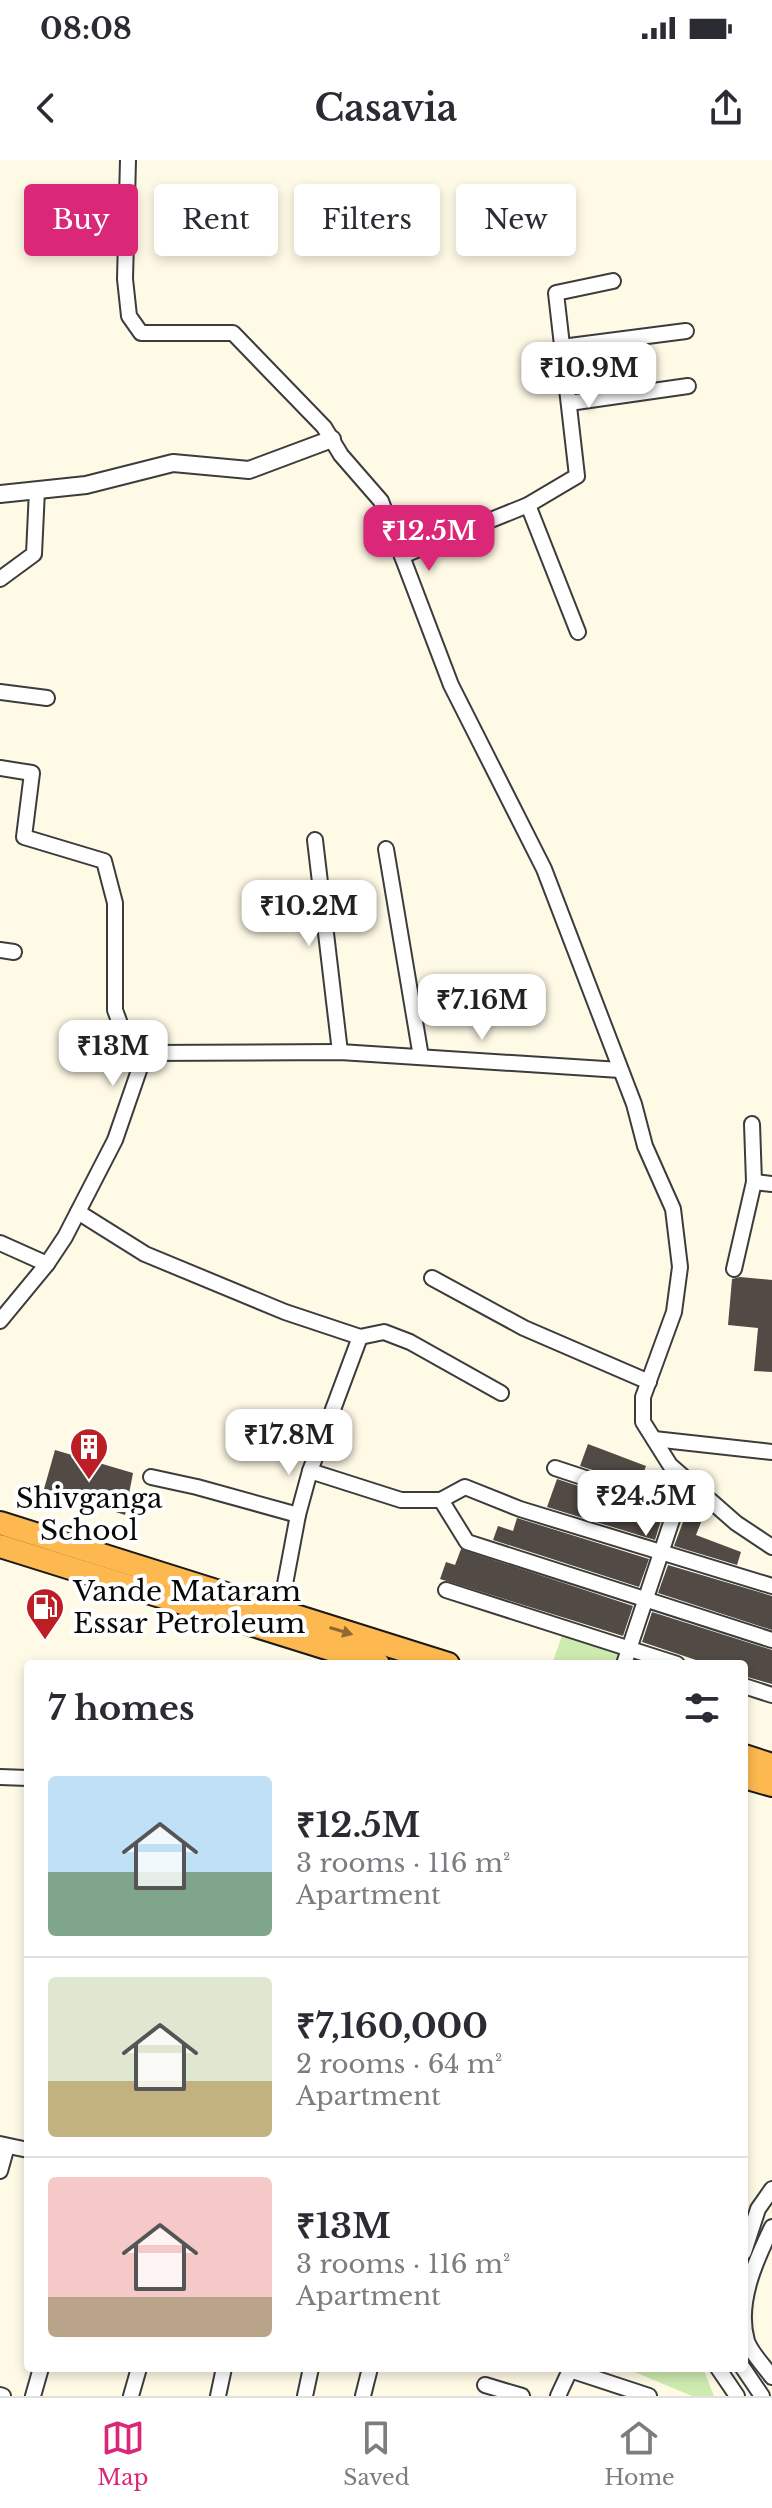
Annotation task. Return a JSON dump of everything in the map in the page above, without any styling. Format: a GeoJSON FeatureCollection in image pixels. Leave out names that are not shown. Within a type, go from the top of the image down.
{"type":"FeatureCollection","features":[{"type":"Feature","properties":{"kind":"highway"},"geometry":{"type":"LineString","coordinates":[[0,1523],[278,1622],[368,1660]]}},
{"type":"Feature","properties":{"kind":"highway"},"geometry":{"type":"LineString","coordinates":[[0,1546],[278,1622],[432,1660]]}},
{"type":"Feature","properties":{"kind":"highway"},"geometry":{"type":"LineString","coordinates":[[748,1757],[772,1765]]}},
{"type":"Feature","properties":{"kind":"highway"},"geometry":{"type":"LineString","coordinates":[[748,1778],[772,1785]]}},
{"type":"Feature","properties":{"kind":"street"},"geometry":{"type":"LineString","coordinates":[[128,160],[125,279],[129,316],[141,333],[233,333],[324,427],[341,455],[381,501],[451,685],[544,869],[620,1070],[645,1146],[673,1209],[680,1267],[674,1312],[643,1397],[643,1422],[670,1465],[736,1523],[772,1547]]}},
{"type":"Feature","properties":{"kind":"street"},"geometry":{"type":"LineString","coordinates":[[402,556],[528,505],[577,476],[556,293],[613,281]]}},
{"type":"Feature","properties":{"kind":"street"},"geometry":{"type":"LineString","coordinates":[[562,347],[686,331]]}},
{"type":"Feature","properties":{"kind":"street"},"geometry":{"type":"LineString","coordinates":[[569,403],[688,386]]}},
{"type":"Feature","properties":{"kind":"street"},"geometry":{"type":"LineString","coordinates":[[0,494],[86,485],[173,463],[249,470],[332,439]]}},
{"type":"Feature","properties":{"kind":"street"},"geometry":{"type":"LineString","coordinates":[[0,579],[34,554],[37,490]]}},
{"type":"Feature","properties":{"kind":"street"},"geometry":{"type":"LineString","coordinates":[[528,505],[578,632]]}},
{"type":"Feature","properties":{"kind":"street"},"geometry":{"type":"LineString","coordinates":[[0,692],[47,698]]}},
{"type":"Feature","properties":{"kind":"street"},"geometry":{"type":"LineString","coordinates":[[0,768],[32,773],[24,837],[104,861],[115,903],[115,1010],[126,1040],[145,1053],[340,1052],[620,1070]]}},
{"type":"Feature","properties":{"kind":"street"},"geometry":{"type":"LineString","coordinates":[[315,840],[340,1052]]}},
{"type":"Feature","properties":{"kind":"street"},"geometry":{"type":"LineString","coordinates":[[386,849],[421,1057]]}},
{"type":"Feature","properties":{"kind":"street"},"geometry":{"type":"LineString","coordinates":[[0,1321],[47,1264],[78,1212],[115,1140],[145,1053]]}},
{"type":"Feature","properties":{"kind":"street"},"geometry":{"type":"LineString","coordinates":[[734,1269],[754,1182],[752,1124]]}},
{"type":"Feature","properties":{"kind":"street"},"geometry":{"type":"LineString","coordinates":[[754,1182],[772,1184]]}},
{"type":"Feature","properties":{"kind":"street"},"geometry":{"type":"LineString","coordinates":[[78,1212],[145,1254],[285,1312],[360,1337],[384,1332],[410,1342],[501,1393]]}},
{"type":"Feature","properties":{"kind":"street"},"geometry":{"type":"LineString","coordinates":[[0,1243],[47,1264]]}},
{"type":"Feature","properties":{"kind":"street"},"geometry":{"type":"LineString","coordinates":[[432,1278],[524,1328],[649,1382]]}},
{"type":"Feature","properties":{"kind":"street"},"geometry":{"type":"LineString","coordinates":[[278,1622],[298,1515],[310,1471],[360,1337]]}},
{"type":"Feature","properties":{"kind":"street"},"geometry":{"type":"LineString","coordinates":[[654,1439],[772,1452]]}},
{"type":"Feature","properties":{"kind":"street"},"geometry":{"type":"LineString","coordinates":[[555,1468],[676,1508],[625,1660]]}},
{"type":"Feature","properties":{"kind":"street"},"geometry":{"type":"LineString","coordinates":[[310,1471],[401,1500],[441,1500],[465,1487],[520,1509],[772,1586]]}},
{"type":"Feature","properties":{"kind":"street"},"geometry":{"type":"LineString","coordinates":[[151,1477],[298,1515]]}},
{"type":"Feature","properties":{"kind":"street"},"geometry":{"type":"LineString","coordinates":[[441,1500],[467,1542],[772,1640]]}},
{"type":"Feature","properties":{"kind":"street"},"geometry":{"type":"LineString","coordinates":[[446,1590],[665,1660]]}},
{"type":"Feature","properties":{"kind":"street"},"geometry":{"type":"LineString","coordinates":[[748,1687],[772,1695]]}},
{"type":"Feature","properties":{"kind":"street"},"geometry":{"type":"LineString","coordinates":[[0,1777],[24,1778]]}},
{"type":"Feature","properties":{"kind":"street"},"geometry":{"type":"LineString","coordinates":[[0,2171],[4,2145],[24,2149]]}},
{"type":"Feature","properties":{"kind":"street"},"geometry":{"type":"LineString","coordinates":[[748,2240],[758,2209],[772,2189]]}},
{"type":"Feature","properties":{"kind":"street"},"geometry":{"type":"LineString","coordinates":[[748,2293],[756,2261],[772,2227]]}},
{"type":"Feature","properties":{"kind":"street"},"geometry":{"type":"LineString","coordinates":[[748,2343],[772,2377]]}},
{"type":"Feature","properties":{"kind":"street"},"geometry":{"type":"LineString","coordinates":[[33,2396],[40,2372]]}},
{"type":"Feature","properties":{"kind":"street"},"geometry":{"type":"LineString","coordinates":[[131,2396],[138,2372]]}},
{"type":"Feature","properties":{"kind":"street"},"geometry":{"type":"LineString","coordinates":[[218,2396],[223,2372]]}},
{"type":"Feature","properties":{"kind":"street"},"geometry":{"type":"LineString","coordinates":[[305,2396],[310,2372]]}},
{"type":"Feature","properties":{"kind":"street"},"geometry":{"type":"LineString","coordinates":[[363,2396],[369,2372]]}},
{"type":"Feature","properties":{"kind":"street"},"geometry":{"type":"LineString","coordinates":[[558,2396],[570,2372]]}},
{"type":"Feature","properties":{"kind":"street"},"geometry":{"type":"LineString","coordinates":[[578,2372],[624,2392],[649,2396]]}},
{"type":"Feature","properties":{"kind":"street"},"geometry":{"type":"LineString","coordinates":[[721,2372],[737,2396]]}},
{"type":"Feature","properties":{"kind":"street"},"geometry":{"type":"LineString","coordinates":[[746,2372],[762,2396]]}},
{"type":"Feature","properties":{"kind":"street"},"geometry":{"type":"LineString","coordinates":[[485,2385],[522,2396]]}},
{"type":"Feature","properties":{"kind":"green space"},"geometry":{"type":"Polygon","coordinates":[[[563,1633],[620,1652],[617,1660],[553,1660],[563,1633]]]}},
{"type":"Feature","properties":{"kind":"green space"},"geometry":{"type":"Polygon","coordinates":[[[635,2372],[705,2372],[714,2396],[692,2396],[635,2372]]]}},
{"type":"Feature","properties":{"kind":"building"},"geometry":{"type":"Polygon","coordinates":[[[732,1279],[772,1280],[772,1372],[754,1371],[758,1328],[728,1325],[732,1279]]]}},
{"type":"Feature","properties":{"kind":"building"},"geometry":{"type":"Polygon","coordinates":[[[588,1444],[646,1466],[639,1485],[580,1466],[588,1444]]]}},
{"type":"Feature","properties":{"kind":"building","name":"Shivganga School"},"geometry":{"type":"Polygon","coordinates":[[[55,1450],[133,1473],[125,1515],[44,1489],[55,1450]]]}},
{"type":"Feature","properties":{"kind":"building"},"geometry":{"type":"Polygon","coordinates":[[[557,1479],[663,1514],[655,1540],[547,1507],[557,1479]]]}},
{"type":"Feature","properties":{"kind":"building"},"geometry":{"type":"Polygon","coordinates":[[[686,1514],[702,1520],[696,1535],[741,1552],[737,1565],[674,1546],[686,1514]]]}},
{"type":"Feature","properties":{"kind":"building"},"geometry":{"type":"Polygon","coordinates":[[[517,1518],[649,1559],[639,1587],[493,1540],[498,1526],[513,1531],[517,1518]]]}},
{"type":"Feature","properties":{"kind":"building"},"geometry":{"type":"Polygon","coordinates":[[[461,1549],[633,1606],[623,1636],[440,1579],[446,1562],[455,1565],[461,1549]]]}},
{"type":"Feature","properties":{"kind":"building"},"geometry":{"type":"Polygon","coordinates":[[[668,1565],[772,1596],[772,1630],[658,1593],[668,1565]]]}},
{"type":"Feature","properties":{"kind":"building"},"geometry":{"type":"Polygon","coordinates":[[[652,1612],[772,1650],[772,1684],[748,1677],[748,1660],[696,1660],[642,1642],[652,1612]]]}},
{"type":"Feature","properties":{"kind":"place","name":"Shivganga School"},"geometry":{"type":"Point","coordinates":[89,1481]}},
{"type":"Feature","properties":{"kind":"place","name":"Vande Mataram Essar Petroleum"},"geometry":{"type":"Point","coordinates":[45,1641]}}]}
